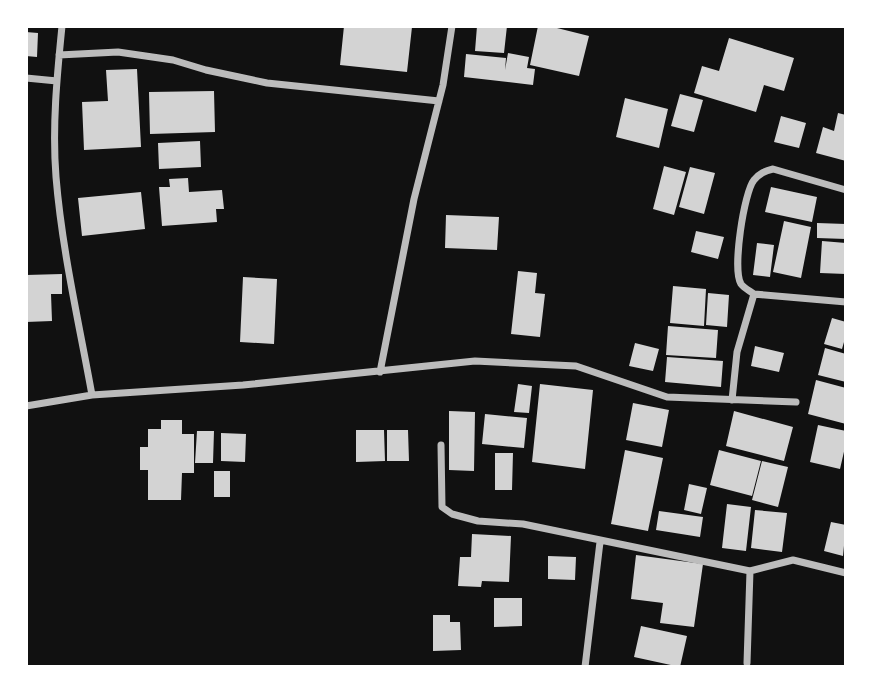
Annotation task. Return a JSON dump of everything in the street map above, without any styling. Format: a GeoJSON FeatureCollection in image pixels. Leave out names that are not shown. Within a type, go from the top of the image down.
{"type":"FeatureCollection","features":[{"type":"Feature","properties":{"kind":"street"},"geometry":{"type":"LineString","coordinates":[[62,26],[55,102],[56,177],[80,342],[92,395]]}},
{"type":"Feature","properties":{"kind":"street"},"geometry":{"type":"LineString","coordinates":[[380,372],[414,199],[439,101],[452,26]]}},
{"type":"Feature","properties":{"kind":"street"},"geometry":{"type":"LineString","coordinates":[[59,55],[118,52],[173,60],[267,83],[439,101]]}},
{"type":"Feature","properties":{"kind":"street"},"geometry":{"type":"LineString","coordinates":[[26,78],[57,81]]}},
{"type":"Feature","properties":{"kind":"street"},"geometry":{"type":"LineString","coordinates":[[846,190],[773,169],[762,172],[752,182],[739,238],[737,274],[742,285],[754,294],[846,302]]}},
{"type":"Feature","properties":{"kind":"street"},"geometry":{"type":"LineString","coordinates":[[732,400],[737,352],[754,294]]}},
{"type":"Feature","properties":{"kind":"street"},"geometry":{"type":"LineString","coordinates":[[26,406],[92,395],[243,385],[475,361],[576,366],[667,397],[796,402]]}},
{"type":"Feature","properties":{"kind":"street"},"geometry":{"type":"LineString","coordinates":[[440,445],[442,507],[452,514],[478,521],[523,524],[750,571],[793,561],[846,573]]}},
{"type":"Feature","properties":{"kind":"street"},"geometry":{"type":"LineString","coordinates":[[585,667],[600,542]]}},
{"type":"Feature","properties":{"kind":"street"},"geometry":{"type":"LineString","coordinates":[[747,663],[750,571]]}},
{"type":"Feature","properties":{"kind":"building"},"geometry":{"type":"Polygon","coordinates":[[[344,26],[412,27],[407,72],[340,65],[344,26]]]}},
{"type":"Feature","properties":{"kind":"building"},"geometry":{"type":"Polygon","coordinates":[[[477,26],[507,26],[504,53],[475,51],[477,26]]]}},
{"type":"Feature","properties":{"kind":"building"},"geometry":{"type":"Polygon","coordinates":[[[538,26],[549,26],[589,36],[579,76],[530,65],[538,26]]]}},
{"type":"Feature","properties":{"kind":"building"},"geometry":{"type":"Polygon","coordinates":[[[26,32],[38,33],[37,57],[26,56],[26,32]]]}},
{"type":"Feature","properties":{"kind":"building"},"geometry":{"type":"Polygon","coordinates":[[[729,38],[794,58],[784,91],[764,85],[756,112],[694,93],[702,66],[719,71],[729,38]]]}},
{"type":"Feature","properties":{"kind":"building"},"geometry":{"type":"Polygon","coordinates":[[[508,53],[529,57],[527,68],[535,69],[533,85],[464,77],[466,54],[506,58],[505,70],[508,53]]]}},
{"type":"Feature","properties":{"kind":"building"},"geometry":{"type":"Polygon","coordinates":[[[137,69],[141,147],[84,150],[82,102],[108,101],[106,70],[137,69]]]}},
{"type":"Feature","properties":{"kind":"building"},"geometry":{"type":"Polygon","coordinates":[[[214,91],[215,132],[150,134],[149,92],[214,91]]]}},
{"type":"Feature","properties":{"kind":"building"},"geometry":{"type":"Polygon","coordinates":[[[680,94],[703,100],[694,132],[671,126],[680,94]]]}},
{"type":"Feature","properties":{"kind":"building"},"geometry":{"type":"Polygon","coordinates":[[[625,98],[668,109],[659,148],[616,137],[625,98]]]}},
{"type":"Feature","properties":{"kind":"building"},"geometry":{"type":"Polygon","coordinates":[[[838,113],[846,115],[846,161],[816,153],[823,127],[834,131],[838,113]]]}},
{"type":"Feature","properties":{"kind":"building"},"geometry":{"type":"Polygon","coordinates":[[[781,116],[806,123],[799,148],[774,142],[781,116]]]}},
{"type":"Feature","properties":{"kind":"building"},"geometry":{"type":"Polygon","coordinates":[[[200,141],[201,167],[159,169],[158,143],[200,141]]]}},
{"type":"Feature","properties":{"kind":"building"},"geometry":{"type":"Polygon","coordinates":[[[664,166],[686,172],[674,215],[653,209],[664,166]]]}},
{"type":"Feature","properties":{"kind":"building"},"geometry":{"type":"Polygon","coordinates":[[[690,167],[715,173],[704,214],[679,207],[690,167]]]}},
{"type":"Feature","properties":{"kind":"building"},"geometry":{"type":"Polygon","coordinates":[[[188,178],[189,192],[222,190],[224,209],[216,209],[217,222],[162,226],[159,187],[170,187],[169,179],[188,178]]]}},
{"type":"Feature","properties":{"kind":"building"},"geometry":{"type":"Polygon","coordinates":[[[771,187],[817,197],[812,222],[765,212],[771,187]]]}},
{"type":"Feature","properties":{"kind":"building"},"geometry":{"type":"Polygon","coordinates":[[[141,192],[145,229],[82,236],[78,198],[141,192]]]}},
{"type":"Feature","properties":{"kind":"building"},"geometry":{"type":"Polygon","coordinates":[[[446,215],[499,217],[497,250],[445,248],[446,215]]]}},
{"type":"Feature","properties":{"kind":"building"},"geometry":{"type":"Polygon","coordinates":[[[784,221],[811,227],[801,278],[773,272],[784,221]]]}},
{"type":"Feature","properties":{"kind":"building"},"geometry":{"type":"Polygon","coordinates":[[[817,223],[846,224],[846,239],[817,238],[817,223]]]}},
{"type":"Feature","properties":{"kind":"building"},"geometry":{"type":"Polygon","coordinates":[[[696,231],[724,237],[718,259],[691,252],[696,231]]]}},
{"type":"Feature","properties":{"kind":"building"},"geometry":{"type":"Polygon","coordinates":[[[822,241],[846,243],[846,274],[820,273],[822,241]]]}},
{"type":"Feature","properties":{"kind":"building"},"geometry":{"type":"Polygon","coordinates":[[[757,243],[774,245],[770,277],[753,275],[757,243]]]}},
{"type":"Feature","properties":{"kind":"building"},"geometry":{"type":"Polygon","coordinates":[[[518,271],[537,273],[535,293],[545,294],[540,337],[511,334],[518,271]]]}},
{"type":"Feature","properties":{"kind":"building"},"geometry":{"type":"Polygon","coordinates":[[[62,274],[62,294],[51,294],[52,321],[26,322],[26,275],[62,274]]]}},
{"type":"Feature","properties":{"kind":"building"},"geometry":{"type":"Polygon","coordinates":[[[243,277],[277,279],[274,344],[240,342],[243,277]]]}},
{"type":"Feature","properties":{"kind":"building"},"geometry":{"type":"Polygon","coordinates":[[[673,286],[706,289],[704,326],[670,323],[673,286]]]}},
{"type":"Feature","properties":{"kind":"building"},"geometry":{"type":"Polygon","coordinates":[[[708,293],[729,295],[727,327],[706,325],[708,293]]]}},
{"type":"Feature","properties":{"kind":"building"},"geometry":{"type":"Polygon","coordinates":[[[832,318],[846,322],[842,349],[824,344],[832,318]]]}},
{"type":"Feature","properties":{"kind":"building"},"geometry":{"type":"Polygon","coordinates":[[[668,326],[718,330],[716,358],[666,355],[668,326]]]}},
{"type":"Feature","properties":{"kind":"building"},"geometry":{"type":"Polygon","coordinates":[[[635,343],[659,349],[653,371],[629,366],[635,343]]]}},
{"type":"Feature","properties":{"kind":"building"},"geometry":{"type":"Polygon","coordinates":[[[755,346],[784,353],[779,372],[751,366],[755,346]]]}},
{"type":"Feature","properties":{"kind":"building"},"geometry":{"type":"Polygon","coordinates":[[[825,348],[846,354],[846,382],[818,375],[825,348]]]}},
{"type":"Feature","properties":{"kind":"building"},"geometry":{"type":"Polygon","coordinates":[[[667,357],[723,361],[721,387],[665,382],[667,357]]]}},
{"type":"Feature","properties":{"kind":"building"},"geometry":{"type":"Polygon","coordinates":[[[816,380],[846,388],[846,424],[808,414],[816,380]]]}},
{"type":"Feature","properties":{"kind":"building"},"geometry":{"type":"Polygon","coordinates":[[[518,384],[532,386],[529,413],[514,412],[518,384]]]}},
{"type":"Feature","properties":{"kind":"building"},"geometry":{"type":"Polygon","coordinates":[[[540,384],[593,390],[585,469],[532,462],[540,384]]]}},
{"type":"Feature","properties":{"kind":"building"},"geometry":{"type":"Polygon","coordinates":[[[633,403],[669,410],[662,447],[626,440],[633,403]]]}},
{"type":"Feature","properties":{"kind":"building"},"geometry":{"type":"Polygon","coordinates":[[[449,411],[475,412],[474,471],[449,470],[449,411]]]}},
{"type":"Feature","properties":{"kind":"building"},"geometry":{"type":"Polygon","coordinates":[[[734,411],[793,427],[784,461],[726,446],[734,411]]]}},
{"type":"Feature","properties":{"kind":"building"},"geometry":{"type":"Polygon","coordinates":[[[485,414],[527,418],[524,448],[482,444],[485,414]]]}},
{"type":"Feature","properties":{"kind":"building"},"geometry":{"type":"Polygon","coordinates":[[[161,420],[182,420],[182,434],[194,434],[194,473],[182,473],[181,500],[148,500],[148,470],[140,470],[140,447],[148,447],[148,429],[161,429],[161,420]]]}},
{"type":"Feature","properties":{"kind":"building"},"geometry":{"type":"Polygon","coordinates":[[[818,425],[846,431],[840,469],[810,462],[818,425]]]}},
{"type":"Feature","properties":{"kind":"building"},"geometry":{"type":"Polygon","coordinates":[[[356,430],[384,430],[385,461],[356,462],[356,430]]]}},
{"type":"Feature","properties":{"kind":"building"},"geometry":{"type":"Polygon","coordinates":[[[387,430],[408,430],[409,461],[387,461],[387,430]]]}},
{"type":"Feature","properties":{"kind":"building"},"geometry":{"type":"Polygon","coordinates":[[[197,431],[214,431],[213,463],[195,463],[197,431]]]}},
{"type":"Feature","properties":{"kind":"building"},"geometry":{"type":"Polygon","coordinates":[[[221,433],[246,434],[245,462],[221,461],[221,433]]]}},
{"type":"Feature","properties":{"kind":"building"},"geometry":{"type":"Polygon","coordinates":[[[625,450],[663,458],[648,531],[611,524],[625,450]]]}},
{"type":"Feature","properties":{"kind":"building"},"geometry":{"type":"Polygon","coordinates":[[[719,450],[761,461],[752,496],[710,485],[719,450]]]}},
{"type":"Feature","properties":{"kind":"building"},"geometry":{"type":"Polygon","coordinates":[[[495,453],[513,453],[512,490],[495,490],[495,453]]]}},
{"type":"Feature","properties":{"kind":"building"},"geometry":{"type":"Polygon","coordinates":[[[762,461],[788,467],[778,507],[752,500],[762,461]]]}},
{"type":"Feature","properties":{"kind":"building"},"geometry":{"type":"Polygon","coordinates":[[[214,471],[230,471],[230,497],[214,497],[214,471]]]}},
{"type":"Feature","properties":{"kind":"building"},"geometry":{"type":"Polygon","coordinates":[[[689,484],[707,488],[701,514],[684,510],[689,484]]]}},
{"type":"Feature","properties":{"kind":"building"},"geometry":{"type":"Polygon","coordinates":[[[727,504],[751,507],[746,551],[722,548],[727,504]]]}},
{"type":"Feature","properties":{"kind":"building"},"geometry":{"type":"Polygon","coordinates":[[[755,510],[787,513],[782,552],[751,548],[755,510]]]}},
{"type":"Feature","properties":{"kind":"building"},"geometry":{"type":"Polygon","coordinates":[[[659,511],[703,517],[700,537],[656,530],[659,511]]]}},
{"type":"Feature","properties":{"kind":"building"},"geometry":{"type":"Polygon","coordinates":[[[831,522],[846,525],[843,556],[824,551],[831,522]]]}},
{"type":"Feature","properties":{"kind":"building"},"geometry":{"type":"Polygon","coordinates":[[[472,534],[511,536],[509,582],[482,581],[481,587],[458,586],[460,557],[471,557],[472,534]]]}},
{"type":"Feature","properties":{"kind":"building"},"geometry":{"type":"Polygon","coordinates":[[[636,555],[703,564],[694,627],[660,623],[663,603],[631,599],[636,555]]]}},
{"type":"Feature","properties":{"kind":"building"},"geometry":{"type":"Polygon","coordinates":[[[548,556],[576,557],[575,580],[548,579],[548,556]]]}},
{"type":"Feature","properties":{"kind":"building"},"geometry":{"type":"Polygon","coordinates":[[[494,598],[522,598],[522,626],[494,627],[494,598]]]}},
{"type":"Feature","properties":{"kind":"building"},"geometry":{"type":"Polygon","coordinates":[[[433,615],[450,615],[450,622],[460,622],[461,650],[433,651],[433,615]]]}},
{"type":"Feature","properties":{"kind":"building"},"geometry":{"type":"Polygon","coordinates":[[[641,626],[687,636],[680,667],[634,657],[641,626]]]}}]}
